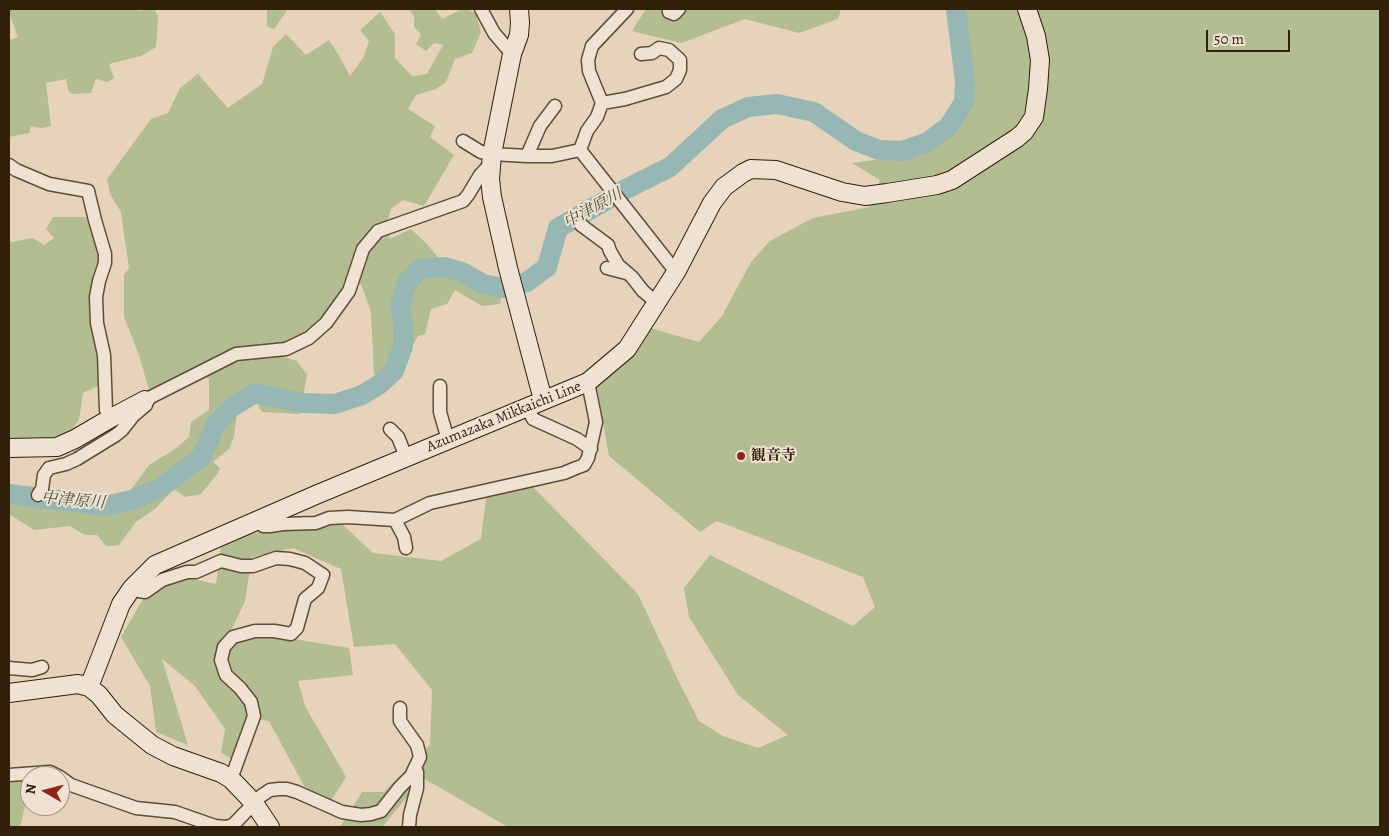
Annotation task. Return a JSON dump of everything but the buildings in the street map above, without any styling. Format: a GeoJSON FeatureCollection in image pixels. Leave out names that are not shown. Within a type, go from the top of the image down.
{"type":"FeatureCollection","features":[{"type":"Feature","properties":{"kind":"main road"},"geometry":{"type":"LineString","coordinates":[[519,9],[519,35],[512,54],[492,158],[492,197],[518,303],[535,404]]}},
{"type":"Feature","properties":{"kind":"main road","name":"Azumazaka Mikkaichi Line"},"geometry":{"type":"LineString","coordinates":[[89,687],[121,604],[132,588],[155,565],[406,457],[588,382],[627,349],[676,272],[712,203],[724,188],[744,172],[751,170],[776,170],[842,192],[865,196],[938,185],[952,180],[1017,138],[1024,132],[1034,117],[1039,80],[1039,52],[1027,9]]}},
{"type":"Feature","properties":{"kind":"main road"},"geometry":{"type":"LineString","coordinates":[[9,448],[57,447],[145,400]]}},
{"type":"Feature","properties":{"kind":"main road"},"geometry":{"type":"LineString","coordinates":[[9,693],[78,684],[89,687],[115,715],[152,745],[172,756],[221,773],[231,779],[254,803],[270,827]]}},
{"type":"Feature","properties":{"kind":"street"},"geometry":{"type":"LineString","coordinates":[[481,9],[494,33],[512,54]]}},
{"type":"Feature","properties":{"kind":"street"},"geometry":{"type":"LineString","coordinates":[[580,150],[587,131],[597,117],[602,103],[589,71],[588,60],[592,46],[627,9]]}},
{"type":"Feature","properties":{"kind":"street"},"geometry":{"type":"LineString","coordinates":[[669,9],[669,12],[674,14],[679,9]]}},
{"type":"Feature","properties":{"kind":"street"},"geometry":{"type":"LineString","coordinates":[[602,103],[625,99],[666,87],[676,78],[680,70],[680,60],[669,50],[659,48],[652,53],[641,54]]}},
{"type":"Feature","properties":{"kind":"street"},"geometry":{"type":"LineString","coordinates":[[527,156],[540,126],[555,106]]}},
{"type":"Feature","properties":{"kind":"street"},"geometry":{"type":"LineString","coordinates":[[463,141],[492,158],[552,156],[580,150]]}},
{"type":"Feature","properties":{"kind":"street"},"geometry":{"type":"LineString","coordinates":[[580,150],[676,272]]}},
{"type":"Feature","properties":{"kind":"street"},"geometry":{"type":"LineString","coordinates":[[38,495],[42,489],[44,475],[49,468],[77,459],[116,435],[146,405],[145,400],[236,354],[286,349],[309,338],[326,322],[349,292],[363,249],[378,231],[463,202],[492,158]]}},
{"type":"Feature","properties":{"kind":"street"},"geometry":{"type":"LineString","coordinates":[[9,165],[16,170],[49,184],[88,191],[92,212],[105,254],[105,264],[99,281],[96,306],[97,323],[104,355],[106,410],[110,418]]}},
{"type":"Feature","properties":{"kind":"street"},"geometry":{"type":"LineString","coordinates":[[581,225],[608,245],[613,258],[643,291],[657,303]]}},
{"type":"Feature","properties":{"kind":"street"},"geometry":{"type":"LineString","coordinates":[[606,268],[626,273]]}},
{"type":"Feature","properties":{"kind":"street"},"geometry":{"type":"LineString","coordinates":[[258,520],[264,526],[270,526],[316,523],[329,518],[348,517],[395,520],[430,504],[584,465],[591,449],[596,422],[588,382]]}},
{"type":"Feature","properties":{"kind":"street"},"geometry":{"type":"LineString","coordinates":[[440,386],[440,412],[448,440]]}},
{"type":"Feature","properties":{"kind":"street"},"geometry":{"type":"LineString","coordinates":[[535,404],[533,419],[577,439],[591,449]]}},
{"type":"Feature","properties":{"kind":"street"},"geometry":{"type":"LineString","coordinates":[[390,429],[398,437],[406,457]]}},
{"type":"Feature","properties":{"kind":"street"},"geometry":{"type":"LineString","coordinates":[[395,520],[404,536],[406,548]]}},
{"type":"Feature","properties":{"kind":"street"},"geometry":{"type":"LineString","coordinates":[[132,588],[145,592],[162,580],[196,572],[221,560],[241,566],[253,566],[276,558],[290,559],[305,563],[323,575],[318,588],[306,599],[297,628],[291,634],[274,631],[256,631],[234,637],[224,647],[221,660],[226,675],[252,702],[254,716],[231,779]]}},
{"type":"Feature","properties":{"kind":"street"},"geometry":{"type":"LineString","coordinates":[[9,668],[32,670],[42,666]]}},
{"type":"Feature","properties":{"kind":"street"},"geometry":{"type":"LineString","coordinates":[[70,785],[136,808],[175,812],[214,826],[226,827],[233,825],[261,796],[270,790],[287,789],[342,812],[361,815],[371,814],[381,811],[411,776],[420,757],[417,745],[400,721],[400,708]]}},
{"type":"Feature","properties":{"kind":"street"},"geometry":{"type":"LineString","coordinates":[[409,827],[417,788],[417,772],[414,770]]}},
{"type":"Feature","properties":{"kind":"green space"},"geometry":{"type":"Polygon","coordinates":[[[9,9],[138,9],[138,11],[154,9],[158,16],[156,47],[141,56],[109,64],[114,78],[107,82],[96,79],[91,93],[73,94],[69,92],[66,79],[46,83],[51,126],[42,128],[31,126],[29,133],[9,137],[9,40],[18,37],[9,9]]]}},
{"type":"Feature","properties":{"kind":"green space"},"geometry":{"type":"Polygon","coordinates":[[[267,9],[288,9],[274,29],[267,26],[267,9]]]}},
{"type":"Feature","properties":{"kind":"green space"},"geometry":{"type":"Polygon","coordinates":[[[409,9],[435,9],[442,19],[462,9],[467,9],[476,14],[481,32],[472,53],[455,59],[446,82],[436,89],[416,95],[408,109],[435,126],[430,137],[454,155],[424,206],[403,200],[391,209],[387,223],[390,239],[411,229],[426,243],[455,278],[502,293],[500,304],[482,306],[455,290],[447,304],[431,309],[425,334],[418,336],[413,345],[407,326],[393,331],[397,351],[391,367],[374,375],[371,312],[361,284],[348,278],[341,294],[318,324],[287,344],[277,355],[297,361],[307,375],[300,414],[262,412],[256,401],[249,402],[237,412],[234,437],[229,449],[213,462],[220,468],[201,494],[185,497],[174,489],[156,508],[136,522],[119,545],[106,546],[97,535],[85,535],[70,526],[34,530],[9,514],[9,489],[61,496],[88,511],[119,506],[149,465],[175,449],[189,437],[191,422],[209,410],[209,378],[174,380],[149,390],[139,355],[124,317],[124,275],[129,268],[121,212],[110,194],[107,179],[151,119],[168,113],[180,88],[198,74],[228,108],[262,84],[273,47],[286,34],[306,55],[329,40],[350,76],[363,58],[369,41],[360,30],[380,12],[395,34],[395,58],[412,76],[427,74],[443,45],[434,43],[426,51],[416,44],[421,34],[414,27],[414,16],[409,9]]]}},
{"type":"Feature","properties":{"kind":"green space"},"geometry":{"type":"Polygon","coordinates":[[[646,9],[841,9],[838,19],[799,33],[745,19],[681,43],[632,31],[646,9]]]}},
{"type":"Feature","properties":{"kind":"green space"},"geometry":{"type":"Polygon","coordinates":[[[953,9],[1380,9],[1380,827],[508,827],[423,778],[382,827],[340,827],[362,792],[384,792],[430,745],[432,690],[395,644],[354,647],[341,569],[293,548],[252,557],[245,601],[230,633],[282,637],[349,648],[353,675],[298,681],[305,706],[346,777],[331,801],[304,786],[269,721],[246,717],[232,759],[221,753],[225,729],[195,686],[162,659],[188,745],[156,732],[150,686],[121,637],[146,594],[183,577],[216,584],[221,546],[243,534],[342,524],[373,553],[441,561],[481,539],[486,498],[532,486],[638,594],[699,721],[723,736],[758,748],[788,735],[738,695],[689,617],[684,588],[710,555],[853,626],[875,607],[863,577],[717,521],[700,532],[609,456],[596,382],[650,328],[699,342],[722,316],[751,262],[770,241],[813,218],[870,207],[880,180],[852,163],[926,153],[959,123],[972,97],[964,36],[953,9]]]}},
{"type":"Feature","properties":{"kind":"green space"},"geometry":{"type":"Polygon","coordinates":[[[53,217],[89,217],[102,255],[99,272],[91,288],[94,333],[101,365],[100,385],[83,393],[79,420],[70,432],[55,442],[9,442],[9,240],[12,242],[33,238],[44,245],[54,238],[46,229],[53,217]]]}},
{"type":"Feature","properties":{"kind":"green space"},"geometry":{"type":"Polygon","coordinates":[[[9,778],[20,780],[20,816],[23,816],[20,827],[9,827],[9,778]]]}},
{"type":"Feature","properties":{"kind":"waterway","name":"中津原川"},"geometry":{"type":"LineString","coordinates":[[9,494],[105,506],[131,500],[158,489],[201,458],[216,424],[232,407],[255,393],[303,403],[335,404],[362,395],[380,384],[394,371],[403,346],[403,324],[400,306],[408,281],[420,269],[445,267],[462,272],[483,284],[504,288],[527,282],[547,267],[558,228],[624,190],[670,167],[722,119],[748,107],[777,104],[814,112],[856,141],[879,150],[903,151],[928,142],[949,126],[964,102],[965,82],[956,9]]}},
{"type":"Feature","properties":{"kind":"place","name":"観音寺"},"geometry":{"type":"Point","coordinates":[741,456]}}]}
